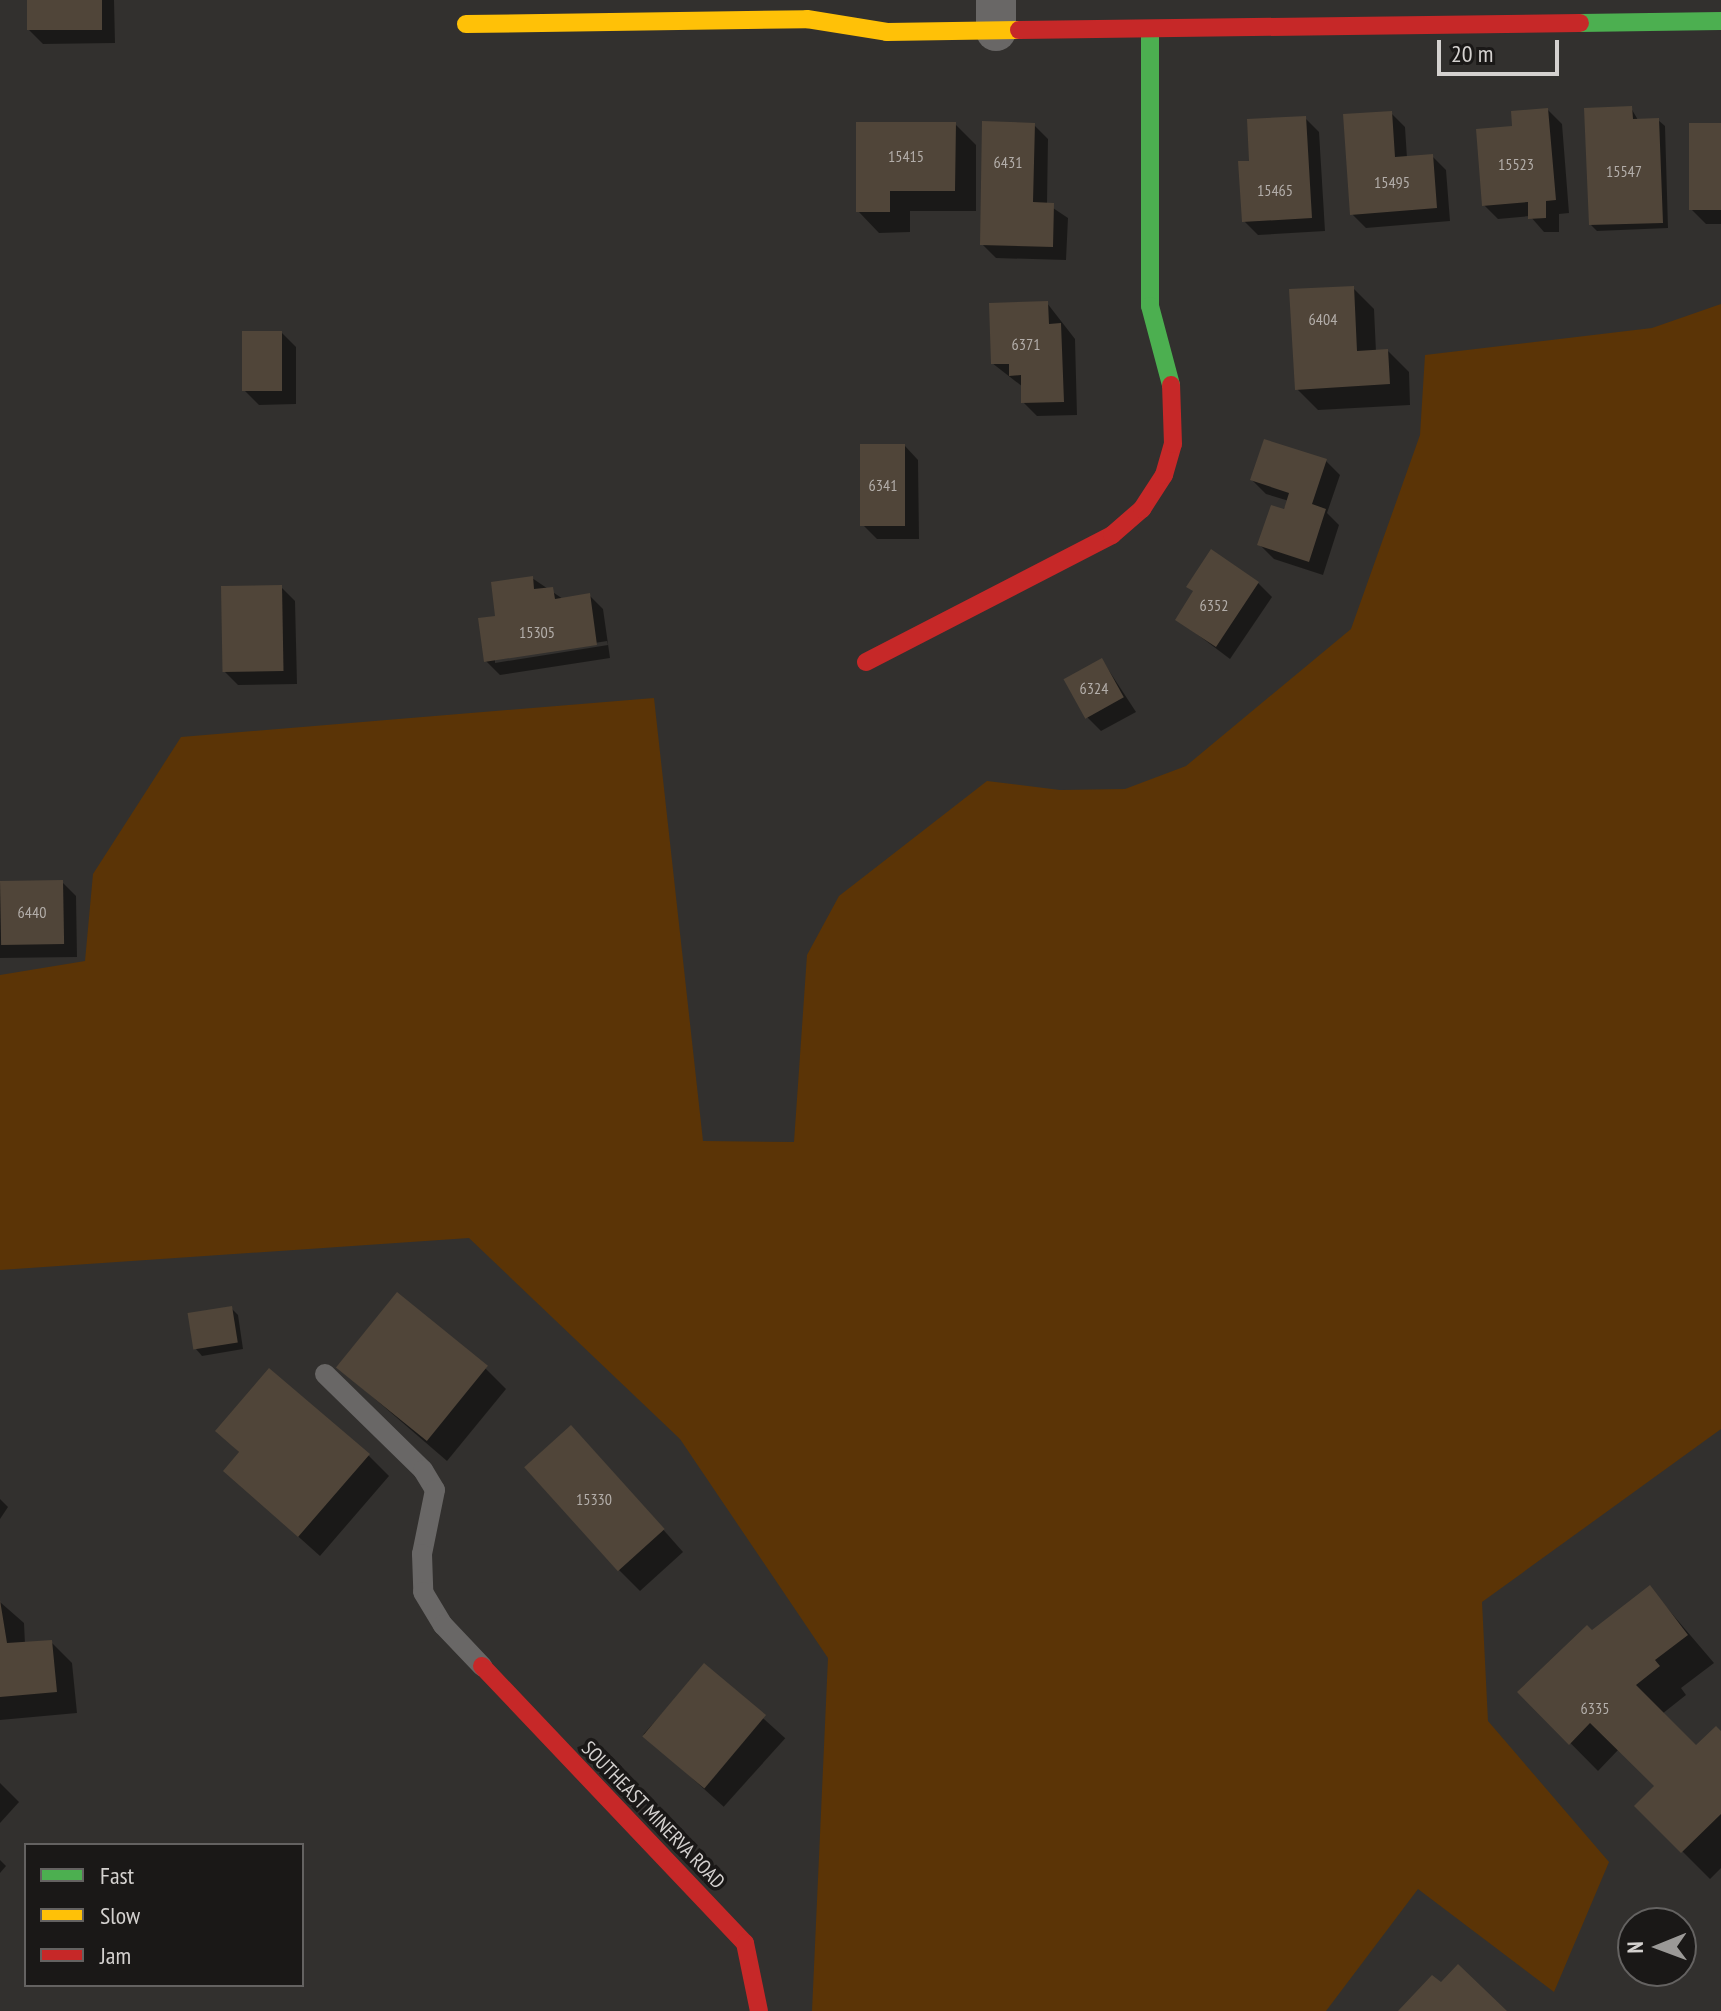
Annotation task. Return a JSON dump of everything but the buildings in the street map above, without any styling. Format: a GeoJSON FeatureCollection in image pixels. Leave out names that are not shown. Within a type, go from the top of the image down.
{"type":"FeatureCollection","features":[{"type":"Feature","properties":{"kind":"street"},"geometry":{"type":"LineString","coordinates":[[466,24],[762,10],[887,32],[996,15],[1150,29],[1445,12],[1721,21]]}},
{"type":"Feature","properties":{"kind":"street"},"geometry":{"type":"LineString","coordinates":[[866,662],[1112,535],[1142,509],[1164,475],[1173,444],[1172,390],[1150,306],[1150,29]]}},
{"type":"Feature","properties":{"kind":"street","name":"SOUTHEAST MINERVA ROAD"},"geometry":{"type":"LineString","coordinates":[[482,1666],[745,1943],[759,2011]]}},
{"type":"Feature","properties":{"kind":"lane"},"geometry":{"type":"LineString","coordinates":[[325,1374],[423,1470],[435,1490],[422,1554],[423,1592],[443,1625],[482,1666]]}},
{"type":"Feature","properties":{"kind":"shaded area"},"geometry":{"type":"Polygon","coordinates":[[[1721,304],[1721,1429],[1482,1602],[1488,1721],[1609,1862],[1554,1992],[1418,1889],[1326,2011],[812,2011],[828,1658],[680,1439],[469,1238],[0,1270],[0,975],[85,961],[93,874],[181,737],[654,698],[703,1141],[794,1142],[807,955],[839,896],[987,781],[1060,790],[1125,789],[1186,766],[1351,629],[1420,435],[1425,355],[1652,328],[1721,304]]]}},
{"type":"Feature","properties":{"kind":"traffic: fast"},"geometry":{"type":"LineString","coordinates":[[1580,23],[1721,21]]}},
{"type":"Feature","properties":{"kind":"traffic: fast"},"geometry":{"type":"LineString","coordinates":[[1150,29],[1150,306],[1171,385]]}},
{"type":"Feature","properties":{"kind":"traffic: slow"},"geometry":{"type":"LineString","coordinates":[[466,24],[807,19],[887,32],[1019,30]]}},
{"type":"Feature","properties":{"kind":"traffic: jam"},"geometry":{"type":"LineString","coordinates":[[1019,30],[1580,23]]}},
{"type":"Feature","properties":{"kind":"traffic: jam"},"geometry":{"type":"LineString","coordinates":[[866,662],[1112,535],[1142,509],[1164,475],[1173,444],[1171,385]]}},
{"type":"Feature","properties":{"kind":"traffic: jam"},"geometry":{"type":"LineString","coordinates":[[482,1666],[745,1943],[759,2011]]}}]}
